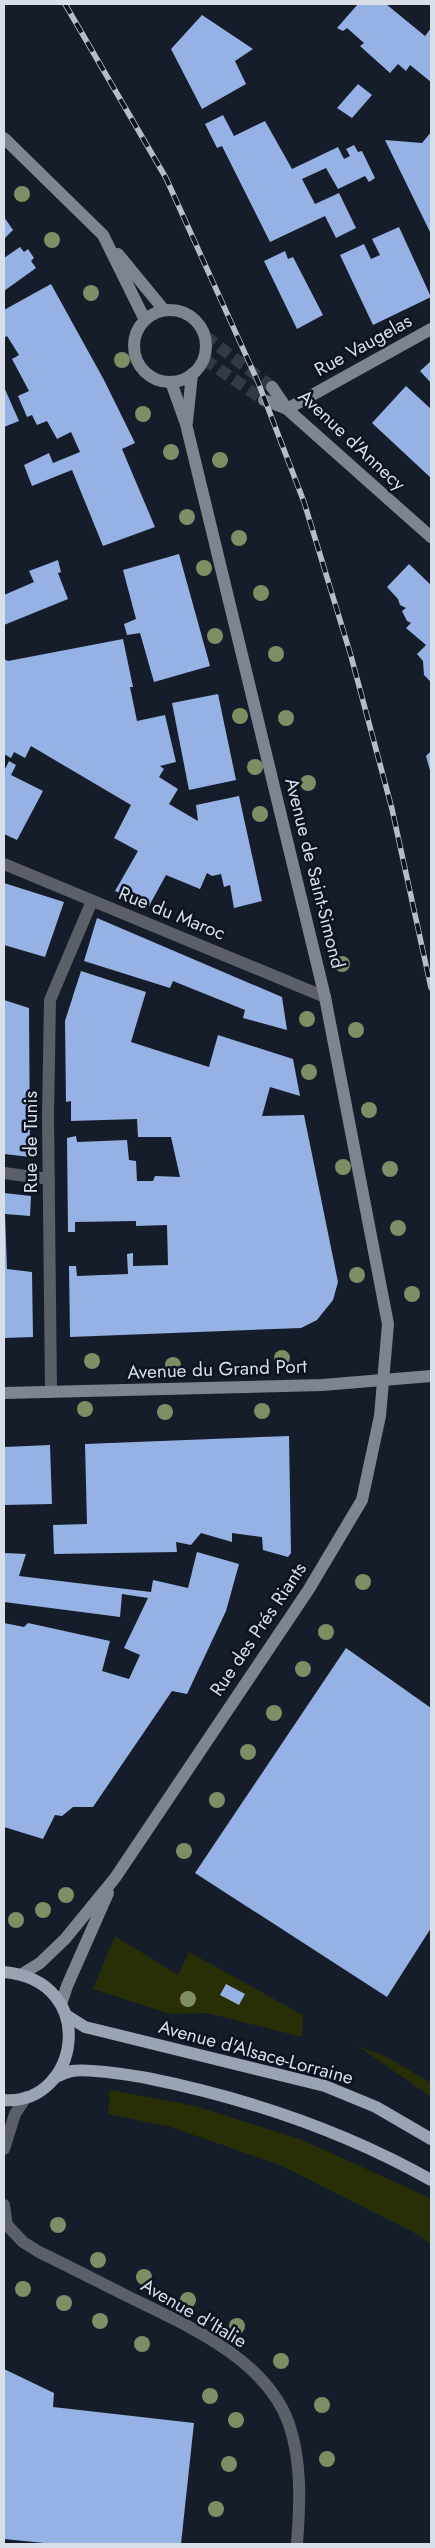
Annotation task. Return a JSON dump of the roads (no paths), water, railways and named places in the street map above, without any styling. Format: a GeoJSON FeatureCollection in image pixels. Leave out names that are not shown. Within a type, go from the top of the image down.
{"type":"FeatureCollection","features":[{"type":"Feature","properties":{"kind":"main road"},"geometry":{"type":"LineString","coordinates":[[4,138],[103,235],[164,310]]}},
{"type":"Feature","properties":{"kind":"main road"},"geometry":{"type":"LineString","coordinates":[[103,235],[145,320]]}},
{"type":"Feature","properties":{"kind":"main road"},"geometry":{"type":"LineString","coordinates":[[164,310],[185,313],[197,322],[205,336],[204,359],[192,374],[171,382],[151,376],[137,360],[135,338],[145,320],[164,310]]}},
{"type":"Feature","properties":{"kind":"main road","name":"Rue Vaugelas"},"geometry":{"type":"LineString","coordinates":[[287,409],[431,329]]}},
{"type":"Feature","properties":{"kind":"main road"},"geometry":{"type":"LineString","coordinates":[[186,424],[192,374]]}},
{"type":"Feature","properties":{"kind":"main road","name":"Avenue de Saint-Simond"},"geometry":{"type":"LineString","coordinates":[[171,382],[186,424],[326,997],[388,1324],[384,1380]]}},
{"type":"Feature","properties":{"kind":"main road","name":"Avenue d'Annecy"},"geometry":{"type":"LineString","coordinates":[[272,387],[287,409],[431,537]]}},
{"type":"Feature","properties":{"kind":"main road"},"geometry":{"type":"LineString","coordinates":[[264,400],[287,409]]}},
{"type":"Feature","properties":{"kind":"main road","name":"Avenue du Grand Port"},"geometry":{"type":"LineString","coordinates":[[4,1393],[322,1385],[431,1376]]}},
{"type":"Feature","properties":{"kind":"main road","name":"Rue des Prés Riants"},"geometry":{"type":"LineString","coordinates":[[22,1974],[40,1963],[65,1939],[115,1878],[309,1589],[362,1500],[380,1416],[384,1380]]}},
{"type":"Feature","properties":{"kind":"main road","name":"Rue des Prés Riants"},"geometry":{"type":"LineString","coordinates":[[64,2009],[67,1986],[115,1878]]}},
{"type":"Feature","properties":{"kind":"main road"},"geometry":{"type":"LineString","coordinates":[[4,1972],[22,1974]]}},
{"type":"Feature","properties":{"kind":"main road","name":"Avenue d'Alsace-Lorraine"},"geometry":{"type":"LineString","coordinates":[[22,1974],[37,1980],[51,1990],[64,2009],[85,2027],[325,2086],[376,2106],[431,2139]]}},
{"type":"Feature","properties":{"kind":"main road"},"geometry":{"type":"LineString","coordinates":[[4,2100],[26,2097],[42,2089],[54,2078],[66,2058],[70,2036],[64,2009]]}},
{"type":"Feature","properties":{"kind":"main road"},"geometry":{"type":"LineString","coordinates":[[54,2078],[73,2071],[124,2074],[232,2099],[314,2126],[357,2143],[431,2180]]}},
{"type":"Feature","properties":{"kind":"street","name":"Rue du Maroc"},"geometry":{"type":"LineString","coordinates":[[4,864],[326,997]]}},
{"type":"Feature","properties":{"kind":"street","name":"Rue de Tunis"},"geometry":{"type":"LineString","coordinates":[[51,1392],[50,1000],[92,901]]}},
{"type":"Feature","properties":{"kind":"street"},"geometry":{"type":"LineString","coordinates":[[4,1173],[50,1179]]}},
{"type":"Feature","properties":{"kind":"street"},"geometry":{"type":"LineString","coordinates":[[4,2149],[15,2114],[26,2097]]}},
{"type":"Feature","properties":{"kind":"street","name":"Avenue d'Italie"},"geometry":{"type":"LineString","coordinates":[[4,2205],[5,2224],[23,2242],[38,2252],[176,2320],[231,2352],[256,2375],[276,2399],[288,2423],[297,2454],[300,2508],[297,2544]]}},
{"type":"Feature","properties":{"kind":"tunnel"},"geometry":{"type":"LineString","coordinates":[[205,336],[272,387]]}},
{"type":"Feature","properties":{"kind":"tunnel"},"geometry":{"type":"LineString","coordinates":[[204,359],[264,400]]}},
{"type":"Feature","properties":{"kind":"railway"},"geometry":{"type":"LineString","coordinates":[[65,4],[166,178],[258,382],[304,502],[351,656],[392,809],[431,988]]}}]}
